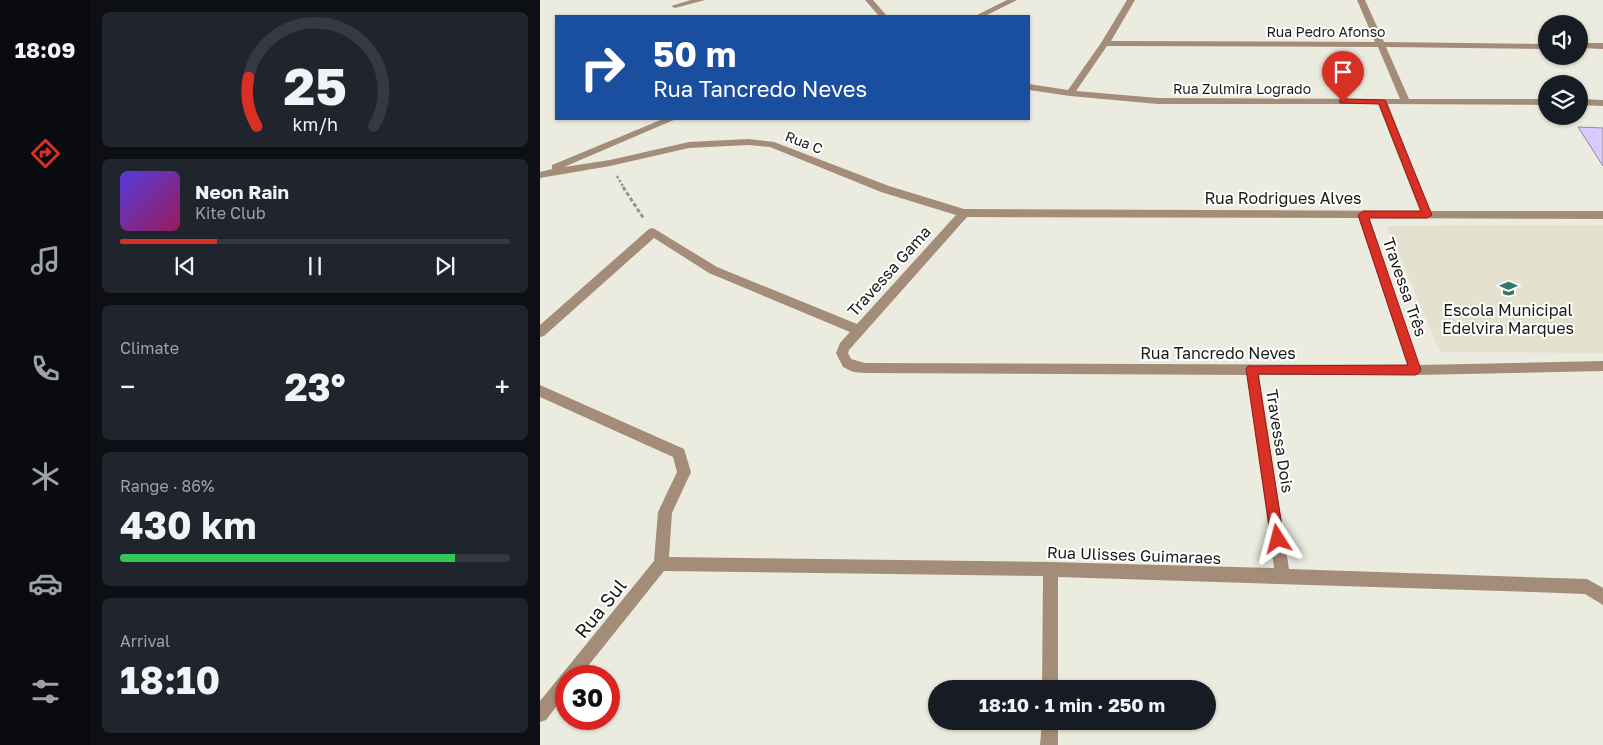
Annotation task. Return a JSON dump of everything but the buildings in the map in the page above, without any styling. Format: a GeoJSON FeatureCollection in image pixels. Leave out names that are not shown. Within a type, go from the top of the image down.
{"type":"FeatureCollection","features":[{"type":"Feature","properties":{"kind":"street"},"geometry":{"type":"LineString","coordinates":[[675,6],[701,0]]}},
{"type":"Feature","properties":{"kind":"street"},"geometry":{"type":"LineString","coordinates":[[869,0],[882,15]]}},
{"type":"Feature","properties":{"kind":"street"},"geometry":{"type":"LineString","coordinates":[[981,15],[1012,0]]}},
{"type":"Feature","properties":{"kind":"street"},"geometry":{"type":"LineString","coordinates":[[1070,94],[1105,43],[1131,0]]}},
{"type":"Feature","properties":{"kind":"street"},"geometry":{"type":"LineString","coordinates":[[1361,0],[1406,102]]}},
{"type":"Feature","properties":{"kind":"street","name":"Rua Pedro Afonso"},"geometry":{"type":"LineString","coordinates":[[1105,43],[1538,46]]}},
{"type":"Feature","properties":{"kind":"street"},"geometry":{"type":"LineString","coordinates":[[1588,46],[1603,46]]}},
{"type":"Feature","properties":{"kind":"street","name":"Rua Zulmira Logrado"},"geometry":{"type":"LineString","coordinates":[[1030,87],[1070,94],[1158,101],[1538,102]]}},
{"type":"Feature","properties":{"kind":"street"},"geometry":{"type":"LineString","coordinates":[[1382,102],[1427,215]]}},
{"type":"Feature","properties":{"kind":"street"},"geometry":{"type":"LineString","coordinates":[[1588,102],[1603,102]]}},
{"type":"Feature","properties":{"kind":"street","name":"Rua C"},"geometry":{"type":"LineString","coordinates":[[540,174],[669,120]]}},
{"type":"Feature","properties":{"kind":"street","name":"Rua C"},"geometry":{"type":"LineString","coordinates":[[540,174],[610,163],[689,146],[732,142],[771,144],[885,189],[964,213]]}},
{"type":"Feature","properties":{"kind":"street","name":"Rua Rodrigues Alves"},"geometry":{"type":"LineString","coordinates":[[964,213],[1603,215]]}},
{"type":"Feature","properties":{"kind":"street","name":"Travessa Gama"},"geometry":{"type":"LineString","coordinates":[[842,353],[858,330],[964,213]]}},
{"type":"Feature","properties":{"kind":"street","name":"Travessa Três"},"geometry":{"type":"LineString","coordinates":[[1363,215],[1415,370]]}},
{"type":"Feature","properties":{"kind":"street"},"geometry":{"type":"LineString","coordinates":[[540,332],[653,232],[713,270],[858,330]]}},
{"type":"Feature","properties":{"kind":"street","name":"Rua Tancredo Neves"},"geometry":{"type":"LineString","coordinates":[[842,353],[844,360],[851,366],[865,368],[1415,370],[1603,366]]}},
{"type":"Feature","properties":{"kind":"street","name":"Travessa Dois"},"geometry":{"type":"LineString","coordinates":[[1252,369],[1283,577]]}},
{"type":"Feature","properties":{"kind":"street"},"geometry":{"type":"LineString","coordinates":[[540,391],[679,453],[684,472],[665,512],[661,564]]}},
{"type":"Feature","properties":{"kind":"street","name":"Rua Ulisses Guimaraes"},"geometry":{"type":"LineString","coordinates":[[661,564],[1051,569],[1587,587],[1603,597]]}},
{"type":"Feature","properties":{"kind":"street","name":"Rua Sul"},"geometry":{"type":"LineString","coordinates":[[579,665],[661,564]]}},
{"type":"Feature","properties":{"kind":"street"},"geometry":{"type":"LineString","coordinates":[[1050,680],[1051,569]]}},
{"type":"Feature","properties":{"kind":"street"},"geometry":{"type":"LineString","coordinates":[[540,714],[555,695]]}},
{"type":"Feature","properties":{"kind":"street"},"geometry":{"type":"LineString","coordinates":[[1049,745],[1050,730]]}},
{"type":"Feature","properties":{"kind":"path"},"geometry":{"type":"LineString","coordinates":[[610,163],[632,203],[653,232]]}},
{"type":"Feature","properties":{"kind":"shaded area","name":"Escola Municipal Edelvira Marques"},"geometry":{"type":"Polygon","coordinates":[[[1603,225],[1603,353],[1440,352],[1387,226],[1603,225]]]}},
{"type":"Feature","properties":{"kind":"place","name":"Escola Municipal Edelvira Marques"},"geometry":{"type":"Point","coordinates":[1508,289]}},
{"type":"Feature","properties":{"kind":"route"},"geometry":{"type":"LineString","coordinates":[[1278,539],[1252,369],[1415,370],[1363,215],[1427,215],[1382,102],[1343,102]]}}]}
